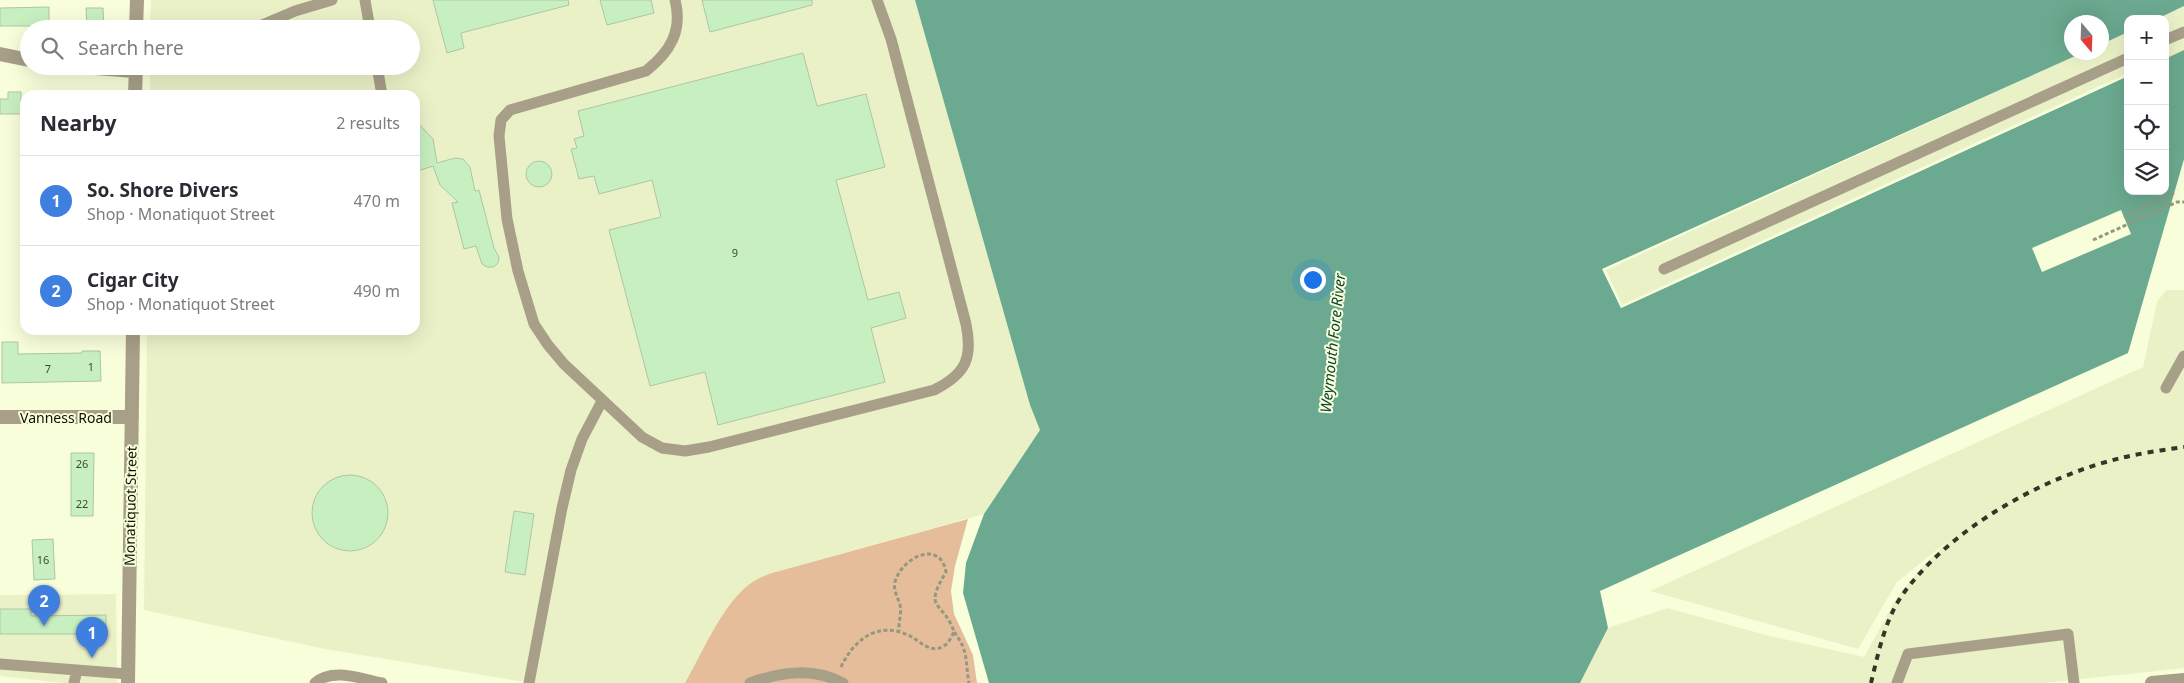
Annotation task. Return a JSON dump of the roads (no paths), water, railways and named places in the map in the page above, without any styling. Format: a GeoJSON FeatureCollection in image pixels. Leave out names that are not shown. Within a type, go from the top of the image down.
{"type":"FeatureCollection","features":[{"type":"Feature","properties":{"kind":"street"},"geometry":{"type":"LineString","coordinates":[[136,20],[137,0]]}},
{"type":"Feature","properties":{"kind":"street"},"geometry":{"type":"LineString","coordinates":[[0,54],[20,58]]}},
{"type":"Feature","properties":{"kind":"street"},"geometry":{"type":"LineString","coordinates":[[135,90],[136,75]]}},
{"type":"Feature","properties":{"kind":"street","name":"Monatiquot Street"},"geometry":{"type":"LineString","coordinates":[[128,678],[133,335]]}},
{"type":"Feature","properties":{"kind":"street","name":"Vanness Road"},"geometry":{"type":"LineString","coordinates":[[0,417],[132,417]]}},
{"type":"Feature","properties":{"kind":"street"},"geometry":{"type":"LineString","coordinates":[[2152,683],[2184,680]]}},
{"type":"Feature","properties":{"kind":"lane"},"geometry":{"type":"LineString","coordinates":[[274,20],[295,11],[332,0]]}},
{"type":"Feature","properties":{"kind":"lane"},"geometry":{"type":"LineString","coordinates":[[365,0],[368,20]]}},
{"type":"Feature","properties":{"kind":"lane"},"geometry":{"type":"LineString","coordinates":[[675,0],[678,25],[671,42],[659,60],[646,71],[510,110],[501,120],[499,136],[507,219],[518,271],[534,324],[548,346],[564,364],[642,437],[662,448],[685,451],[934,390],[950,382],[960,372],[968,358],[969,340],[966,324],[891,39],[877,0]]}},
{"type":"Feature","properties":{"kind":"lane"},"geometry":{"type":"LineString","coordinates":[[2169,38],[2184,32]]}},
{"type":"Feature","properties":{"kind":"lane"},"geometry":{"type":"LineString","coordinates":[[1664,269],[2124,60]]}},
{"type":"Feature","properties":{"kind":"lane"},"geometry":{"type":"LineString","coordinates":[[379,75],[381,90]]}},
{"type":"Feature","properties":{"kind":"lane"},"geometry":{"type":"LineString","coordinates":[[2166,388],[2184,356]]}},
{"type":"Feature","properties":{"kind":"lane"},"geometry":{"type":"LineString","coordinates":[[529,683],[571,470],[582,439],[602,401]]}},
{"type":"Feature","properties":{"kind":"lane"},"geometry":{"type":"LineString","coordinates":[[1897,683],[1908,654],[2068,634],[2074,683]]}},
{"type":"Feature","properties":{"kind":"lane"},"geometry":{"type":"LineString","coordinates":[[0,667],[77,670],[128,678]]}},
{"type":"Feature","properties":{"kind":"lane"},"geometry":{"type":"LineString","coordinates":[[74,683],[77,670]]}},
{"type":"Feature","properties":{"kind":"lane"},"geometry":{"type":"LineString","coordinates":[[750,683],[768,676],[790,672],[811,672],[840,681]]}},
{"type":"Feature","properties":{"kind":"lane"},"geometry":{"type":"LineString","coordinates":[[316,683],[322,676],[339,675],[382,683]]}},
{"type":"Feature","properties":{"kind":"water","name":"Weymouth Fore River"},"geometry":{"type":"Polygon","coordinates":[[[915,0],[2184,0],[2184,6],[2165,15],[2124,15],[2124,34],[2109,41],[2109,15],[2064,15],[2064,60],[2066,60],[1603,269],[1621,308],[2124,78],[2124,195],[2169,195],[2169,57],[2184,50],[2184,159],[2128,353],[1600,591],[1608,628],[1580,683],[989,683],[963,593],[966,563],[984,514],[1040,430],[1030,405],[915,0]]]}},
{"type":"Feature","properties":{"kind":"railway"},"geometry":{"type":"LineString","coordinates":[[1871,683],[1879,649],[1891,614],[1903,594],[1923,570],[1972,527],[2000,508],[2060,478],[2121,458],[2184,447]]}},
{"type":"Feature","properties":{"kind":"place","name":"Cigar City"},"geometry":{"type":"Point","coordinates":[44,626]}},
{"type":"Feature","properties":{"kind":"place","name":"So. Shore Divers"},"geometry":{"type":"Point","coordinates":[92,658]}}]}
